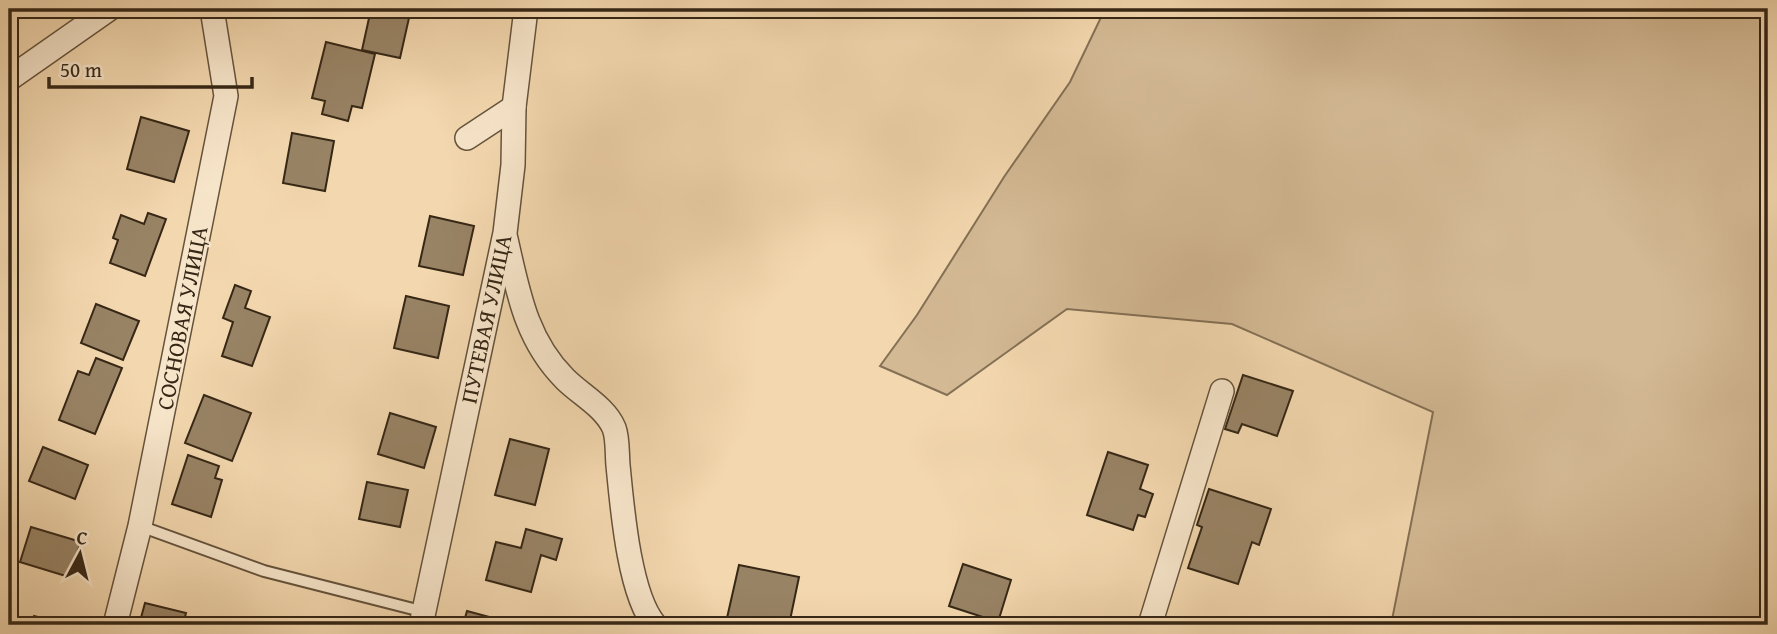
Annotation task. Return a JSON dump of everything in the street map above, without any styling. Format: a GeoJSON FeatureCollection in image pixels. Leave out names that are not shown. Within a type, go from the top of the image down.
{"type":"FeatureCollection","features":[{"type":"Feature","properties":{"kind":"street"},"geometry":{"type":"LineString","coordinates":[[9,79],[109,9]]}},
{"type":"Feature","properties":{"kind":"street","name":"СОСНОВАЯ УЛИЦА"},"geometry":{"type":"LineString","coordinates":[[115,625],[139,526],[226,96],[212,9]]}},
{"type":"Feature","properties":{"kind":"street","name":"ПУТЕВАЯ УЛИЦА"},"geometry":{"type":"LineString","coordinates":[[423,619],[505,233],[513,165],[514,107],[526,9]]}},
{"type":"Feature","properties":{"kind":"street"},"geometry":{"type":"LineString","coordinates":[[467,138],[514,107]]}},
{"type":"Feature","properties":{"kind":"street"},"geometry":{"type":"LineString","coordinates":[[505,233],[522,311],[542,354],[566,381],[596,405],[614,429],[624,520],[634,573],[650,619],[655,625]]}},
{"type":"Feature","properties":{"kind":"street"},"geometry":{"type":"LineString","coordinates":[[1150,625],[1222,391]]}},
{"type":"Feature","properties":{"kind":"lane"},"geometry":{"type":"LineString","coordinates":[[139,526],[264,571],[423,619]]}},
{"type":"Feature","properties":{"kind":"shaded area"},"geometry":{"type":"Polygon","coordinates":[[[1105,9],[1768,9],[1768,625],[1391,625],[1433,412],[1232,324],[1067,309],[947,395],[880,366],[917,315],[1004,177],[1070,82],[1105,9]]]}},
{"type":"Feature","properties":{"kind":"building"},"geometry":{"type":"Polygon","coordinates":[[[371,9],[411,9],[400,58],[362,50],[371,9]]]}},
{"type":"Feature","properties":{"kind":"building"},"geometry":{"type":"Polygon","coordinates":[[[326,42],[375,54],[362,108],[352,106],[348,121],[322,114],[325,101],[312,98],[326,42]]]}},
{"type":"Feature","properties":{"kind":"building"},"geometry":{"type":"Polygon","coordinates":[[[141,117],[189,131],[174,182],[127,169],[141,117]]]}},
{"type":"Feature","properties":{"kind":"building"},"geometry":{"type":"Polygon","coordinates":[[[292,133],[334,141],[325,191],[283,183],[292,133]]]}},
{"type":"Feature","properties":{"kind":"building"},"geometry":{"type":"Polygon","coordinates":[[[148,213],[166,219],[145,276],[110,263],[118,240],[113,238],[121,215],[144,224],[148,213]]]}},
{"type":"Feature","properties":{"kind":"building"},"geometry":{"type":"Polygon","coordinates":[[[430,216],[474,226],[463,275],[419,266],[430,216]]]}},
{"type":"Feature","properties":{"kind":"building"},"geometry":{"type":"Polygon","coordinates":[[[235,285],[251,291],[245,308],[270,317],[252,366],[222,356],[233,322],[223,318],[235,285]]]}},
{"type":"Feature","properties":{"kind":"building"},"geometry":{"type":"Polygon","coordinates":[[[406,296],[449,306],[438,358],[394,348],[406,296]]]}},
{"type":"Feature","properties":{"kind":"building"},"geometry":{"type":"Polygon","coordinates":[[[96,304],[139,321],[123,360],[81,343],[96,304]]]}},
{"type":"Feature","properties":{"kind":"building"},"geometry":{"type":"Polygon","coordinates":[[[96,358],[122,368],[95,434],[59,420],[78,371],[89,375],[96,358]]]}},
{"type":"Feature","properties":{"kind":"building"},"geometry":{"type":"Polygon","coordinates":[[[1243,375],[1293,391],[1277,436],[1242,424],[1238,433],[1225,429],[1243,375]]]}},
{"type":"Feature","properties":{"kind":"building"},"geometry":{"type":"Polygon","coordinates":[[[204,395],[251,413],[232,461],[185,443],[204,395]]]}},
{"type":"Feature","properties":{"kind":"building"},"geometry":{"type":"Polygon","coordinates":[[[390,413],[436,427],[424,468],[378,454],[390,413]]]}},
{"type":"Feature","properties":{"kind":"building"},"geometry":{"type":"Polygon","coordinates":[[[510,439],[549,449],[535,505],[495,495],[510,439]]]}},
{"type":"Feature","properties":{"kind":"building"},"geometry":{"type":"Polygon","coordinates":[[[43,447],[88,465],[75,499],[29,481],[43,447]]]}},
{"type":"Feature","properties":{"kind":"building"},"geometry":{"type":"Polygon","coordinates":[[[1108,452],[1148,465],[1140,489],[1153,494],[1145,517],[1138,515],[1133,530],[1087,515],[1108,452]]]}},
{"type":"Feature","properties":{"kind":"building"},"geometry":{"type":"Polygon","coordinates":[[[188,455],[219,466],[215,478],[222,480],[211,517],[172,504],[188,455]]]}},
{"type":"Feature","properties":{"kind":"building"},"geometry":{"type":"Polygon","coordinates":[[[367,482],[408,490],[400,527],[359,519],[367,482]]]}},
{"type":"Feature","properties":{"kind":"building"},"geometry":{"type":"Polygon","coordinates":[[[1209,489],[1271,509],[1259,545],[1252,542],[1238,584],[1188,568],[1202,527],[1197,525],[1209,489]]]}},
{"type":"Feature","properties":{"kind":"building"},"geometry":{"type":"Polygon","coordinates":[[[31,527],[81,542],[69,577],[20,562],[31,527]]]}},
{"type":"Feature","properties":{"kind":"building"},"geometry":{"type":"Polygon","coordinates":[[[526,529],[562,539],[556,560],[541,555],[531,592],[486,580],[496,542],[521,548],[526,529]]]}},
{"type":"Feature","properties":{"kind":"building"},"geometry":{"type":"Polygon","coordinates":[[[963,564],[1011,580],[998,622],[949,606],[963,564]]]}},
{"type":"Feature","properties":{"kind":"building"},"geometry":{"type":"Polygon","coordinates":[[[739,565],[799,577],[789,625],[763,625],[727,618],[739,565]]]}},
{"type":"Feature","properties":{"kind":"building"},"geometry":{"type":"Polygon","coordinates":[[[145,603],[186,613],[183,625],[139,625],[145,603]]]}},
{"type":"Feature","properties":{"kind":"building"},"geometry":{"type":"Polygon","coordinates":[[[467,611],[515,624],[515,625],[463,625],[467,611]]]}},
{"type":"Feature","properties":{"kind":"building"},"geometry":{"type":"Polygon","coordinates":[[[34,616],[70,625],[31,625],[34,616]]]}}]}
